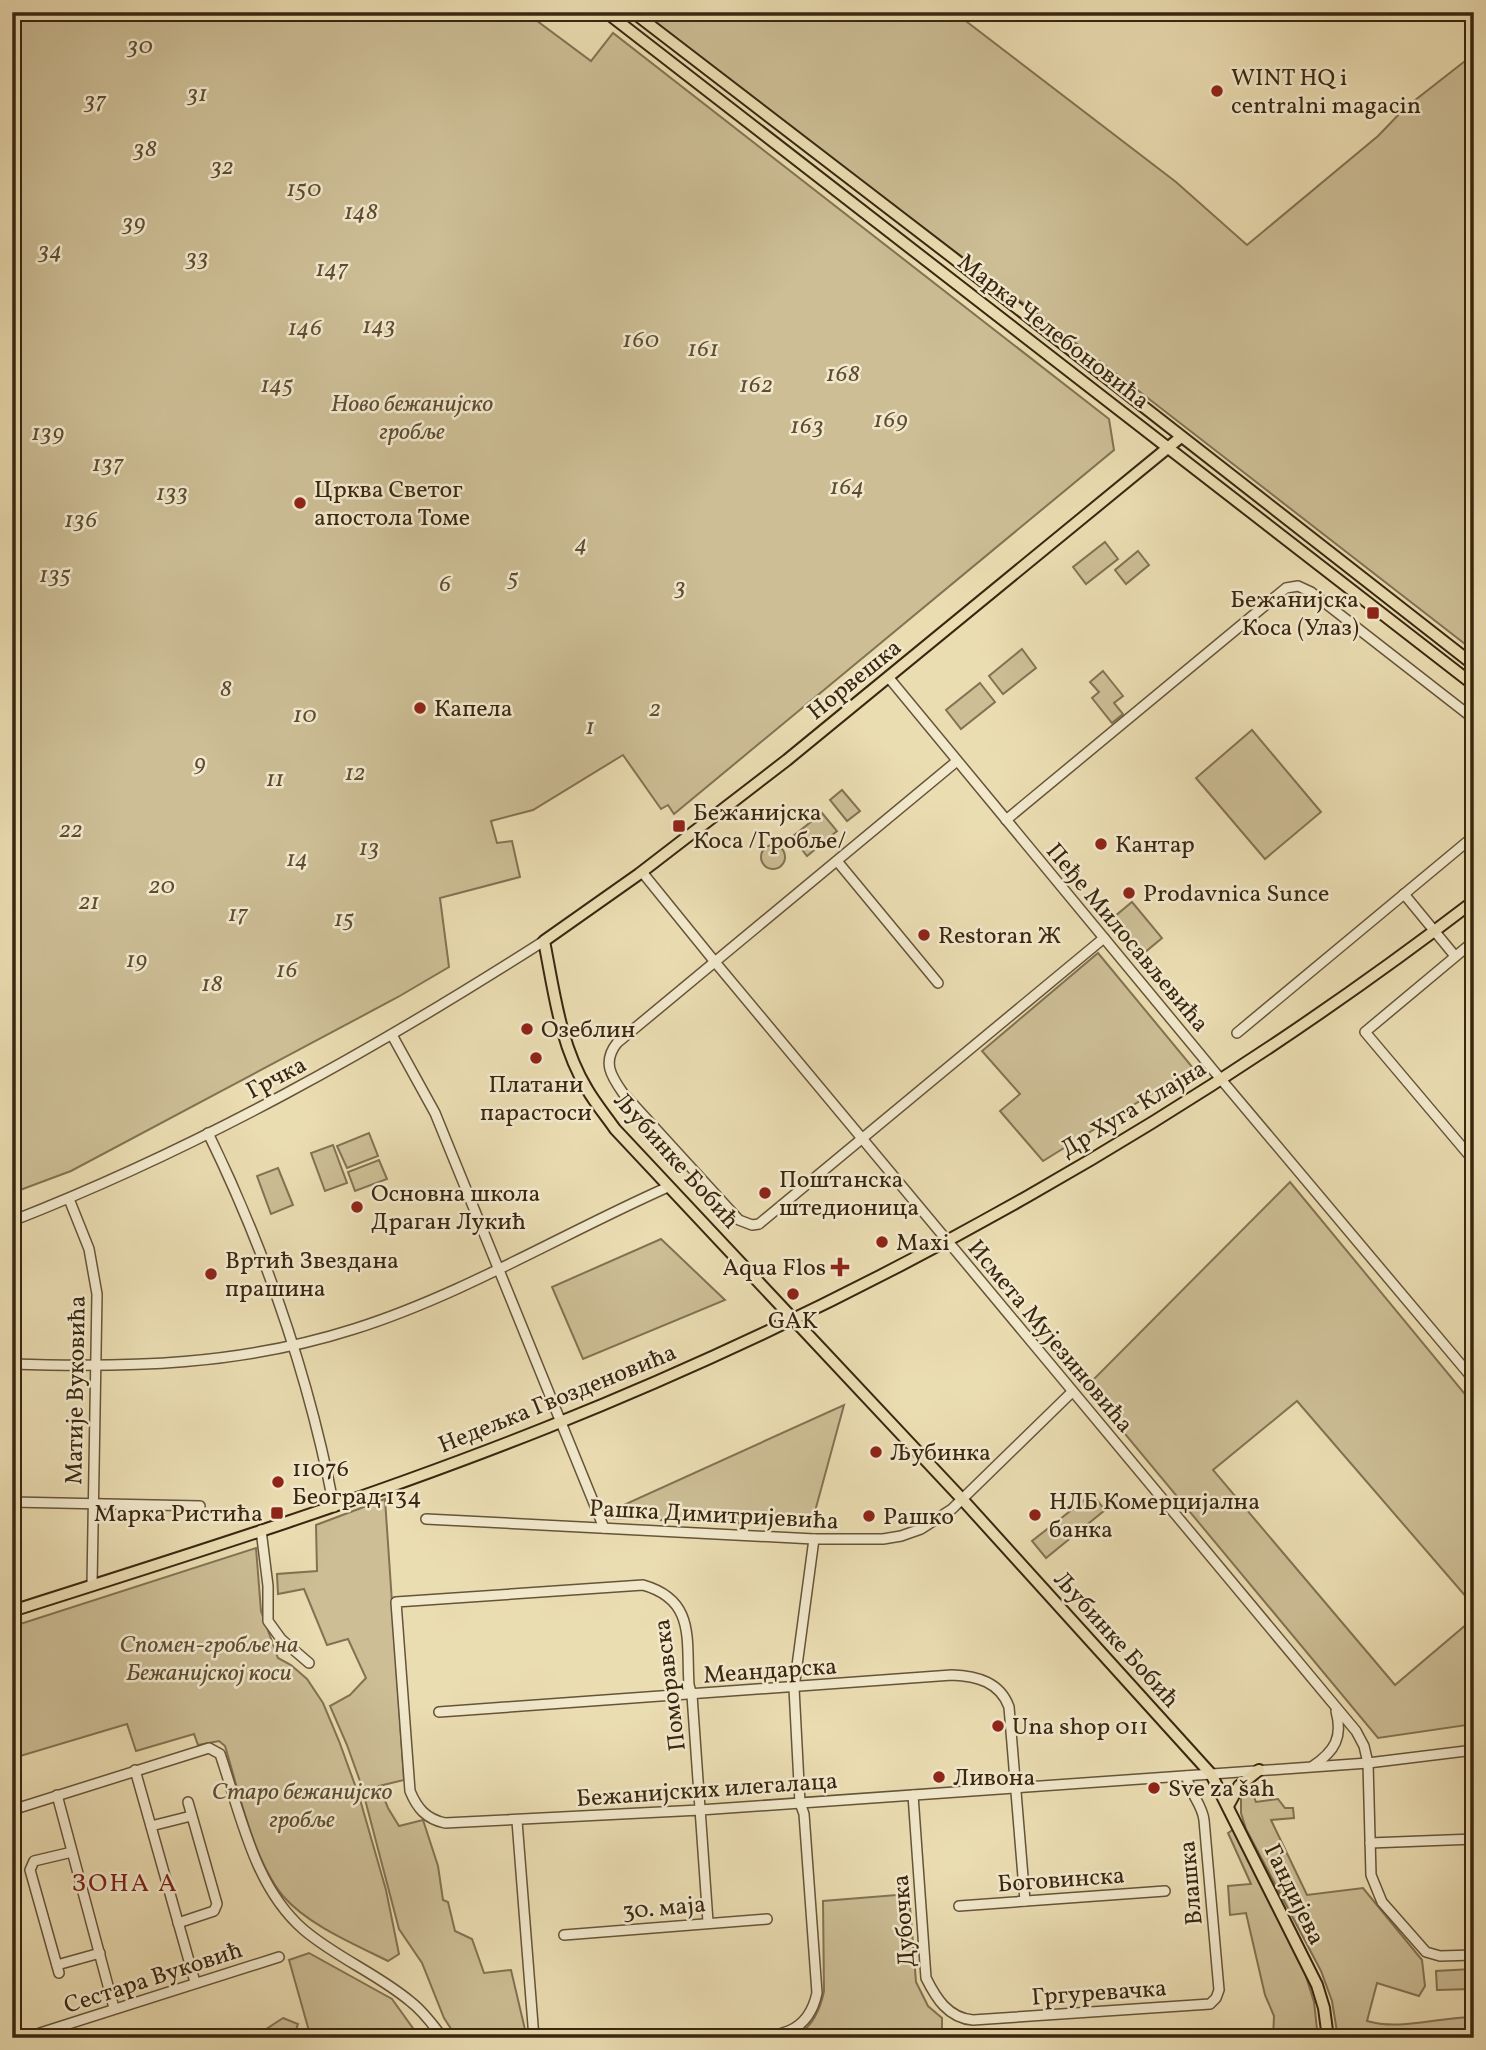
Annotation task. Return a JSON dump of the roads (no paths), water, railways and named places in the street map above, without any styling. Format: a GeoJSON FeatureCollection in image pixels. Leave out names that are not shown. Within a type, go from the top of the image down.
{"type":"FeatureCollection","features":[{"type":"Feature","properties":{"kind":"main road","name":"Марка Челебоновића"},"geometry":{"type":"LineString","coordinates":[[606,12],[1474,685]]}},
{"type":"Feature","properties":{"kind":"main road","name":"Марка Челебоновића"},"geometry":{"type":"LineString","coordinates":[[633,12],[952,257],[1474,665]]}},
{"type":"Feature","properties":{"kind":"main road"},"geometry":{"type":"LineString","coordinates":[[850,200],[859,188]]}},
{"type":"Feature","properties":{"kind":"main road","name":"Норвешка"},"geometry":{"type":"LineString","coordinates":[[544,942],[642,872],[788,760],[1181,436]]}},
{"type":"Feature","properties":{"kind":"main road","name":"Др Хуга Клајна"},"geometry":{"type":"LineString","coordinates":[[793,1318],[946,1240],[1095,1156],[1221,1079],[1324,1010],[1474,901]]}},
{"type":"Feature","properties":{"kind":"main road","name":"Љубинке Бобић"},"geometry":{"type":"LineString","coordinates":[[544,942],[564,1034],[586,1089],[615,1129],[962,1499],[1211,1774]]}},
{"type":"Feature","properties":{"kind":"main road","name":"Недељка Гвозденовића"},"geometry":{"type":"LineString","coordinates":[[12,1611],[334,1507],[561,1422],[707,1359],[793,1318]]}},
{"type":"Feature","properties":{"kind":"main road"},"geometry":{"type":"LineString","coordinates":[[1228,1806],[1239,1786],[1259,1770]]}},
{"type":"Feature","properties":{"kind":"main road","name":"Гандијева"},"geometry":{"type":"LineString","coordinates":[[1211,1774],[1317,1985],[1324,2008],[1328,2038]]}},
{"type":"Feature","properties":{"kind":"street"},"geometry":{"type":"LineString","coordinates":[[1006,820],[1279,592],[1293,587],[1311,592],[1474,719]]}},
{"type":"Feature","properties":{"kind":"street","name":"Пеђе Милосављевића"},"geometry":{"type":"LineString","coordinates":[[889,678],[1474,1380]]}},
{"type":"Feature","properties":{"kind":"street"},"geometry":{"type":"LineString","coordinates":[[957,761],[613,1049],[609,1059],[610,1072],[623,1093],[739,1220],[759,1224],[1104,938]]}},
{"type":"Feature","properties":{"kind":"street"},"geometry":{"type":"LineString","coordinates":[[1237,1033],[1474,836]]}},
{"type":"Feature","properties":{"kind":"street"},"geometry":{"type":"LineString","coordinates":[[836,861],[938,983]]}},
{"type":"Feature","properties":{"kind":"street","name":"Исмета Мујезиновића"},"geometry":{"type":"LineString","coordinates":[[642,872],[1335,1706],[1362,1741],[1368,1763]]}},
{"type":"Feature","properties":{"kind":"street"},"geometry":{"type":"LineString","coordinates":[[1404,894],[1455,956]]}},
{"type":"Feature","properties":{"kind":"street","name":"Грчка"},"geometry":{"type":"LineString","coordinates":[[12,1222],[69,1199],[276,1100],[392,1035],[544,942]]}},
{"type":"Feature","properties":{"kind":"street"},"geometry":{"type":"LineString","coordinates":[[1474,942],[1365,1032],[1474,1161]]}},
{"type":"Feature","properties":{"kind":"street"},"geometry":{"type":"LineString","coordinates":[[392,1035],[435,1113],[604,1528]]}},
{"type":"Feature","properties":{"kind":"street"},"geometry":{"type":"LineString","coordinates":[[208,1133],[257,1244],[294,1345],[334,1507]]}},
{"type":"Feature","properties":{"kind":"street"},"geometry":{"type":"LineString","coordinates":[[12,1364],[96,1367],[208,1361],[294,1345],[383,1319],[498,1269],[668,1188]]}},
{"type":"Feature","properties":{"kind":"street","name":"Матије Вуковића"},"geometry":{"type":"LineString","coordinates":[[69,1199],[89,1249],[97,1287],[92,1586]]}},
{"type":"Feature","properties":{"kind":"street","name":"Рашка Димитријевића"},"geometry":{"type":"LineString","coordinates":[[426,1519],[814,1539],[863,1540],[901,1536],[921,1529],[962,1499],[1072,1392]]}},
{"type":"Feature","properties":{"kind":"street"},"geometry":{"type":"LineString","coordinates":[[12,1502],[200,1506]]}},
{"type":"Feature","properties":{"kind":"street"},"geometry":{"type":"LineString","coordinates":[[261,1531],[268,1586],[268,1621],[280,1638],[309,1662]]}},
{"type":"Feature","properties":{"kind":"street"},"geometry":{"type":"LineString","coordinates":[[722,2038],[790,2032],[808,2019],[815,2003],[817,1983],[804,1814],[800,1803],[794,1688],[814,1539]]}},
{"type":"Feature","properties":{"kind":"street","name":"Поморавска"},"geometry":{"type":"LineString","coordinates":[[396,1602],[643,1585],[671,1597],[680,1606],[692,1695],[708,1922]]}},
{"type":"Feature","properties":{"kind":"street","name":"Бежанијских илегалаца"},"geometry":{"type":"LineString","coordinates":[[396,1602],[410,1786],[414,1800],[426,1816],[440,1822],[517,1821],[700,1810],[1187,1776],[1368,1763],[1474,1749]]}},
{"type":"Feature","properties":{"kind":"street","name":"Меандарска"},"geometry":{"type":"LineString","coordinates":[[439,1712],[952,1675],[980,1679],[992,1684],[1005,1697],[1009,1707],[1024,1901]]}},
{"type":"Feature","properties":{"kind":"street"},"geometry":{"type":"LineString","coordinates":[[1312,1766],[1330,1754],[1337,1741],[1339,1720],[1335,1706]]}},
{"type":"Feature","properties":{"kind":"street"},"geometry":{"type":"LineString","coordinates":[[12,1810],[209,1748],[215,1750],[220,1754],[258,1866],[276,1900],[294,1921],[315,1938],[413,2003],[443,2038]]}},
{"type":"Feature","properties":{"kind":"street"},"geometry":{"type":"LineString","coordinates":[[1368,1763],[1371,1875],[1377,1893],[1387,1909],[1424,1950],[1434,1956],[1474,1955]]}},
{"type":"Feature","properties":{"kind":"street"},"geometry":{"type":"LineString","coordinates":[[135,1770],[195,1982]]}},
{"type":"Feature","properties":{"kind":"street","name":"Влашка"},"geometry":{"type":"LineString","coordinates":[[1187,1776],[1187,1784],[1203,1814],[1219,1990]]}},
{"type":"Feature","properties":{"kind":"street"},"geometry":{"type":"LineString","coordinates":[[57,1795],[114,2008]]}},
{"type":"Feature","properties":{"kind":"street","name":"Дубочка"},"geometry":{"type":"LineString","coordinates":[[913,1795],[926,1978],[934,1995],[946,2009],[958,2017],[973,2020]]}},
{"type":"Feature","properties":{"kind":"street"},"geometry":{"type":"LineString","coordinates":[[178,1923],[214,1911],[217,1904],[188,1802]]}},
{"type":"Feature","properties":{"kind":"street"},"geometry":{"type":"LineString","coordinates":[[151,1826],[191,1816]]}},
{"type":"Feature","properties":{"kind":"street"},"geometry":{"type":"LineString","coordinates":[[517,1821],[534,2038]]}},
{"type":"Feature","properties":{"kind":"street"},"geometry":{"type":"LineString","coordinates":[[1370,1843],[1474,1839]]}},
{"type":"Feature","properties":{"kind":"street"},"geometry":{"type":"LineString","coordinates":[[72,1852],[34,1861],[30,1870],[58,1969],[100,1953]]}},
{"type":"Feature","properties":{"kind":"street","name":"Боговинска"},"geometry":{"type":"LineString","coordinates":[[959,1906],[1166,1891]]}},
{"type":"Feature","properties":{"kind":"street","name":"30. маја"},"geometry":{"type":"LineString","coordinates":[[564,1935],[767,1919]]}},
{"type":"Feature","properties":{"kind":"street","name":"Сестара Вуковић"},"geometry":{"type":"LineString","coordinates":[[40,2033],[279,1957]]}},
{"type":"Feature","properties":{"kind":"street","name":"Гргуревачка"},"geometry":{"type":"LineString","coordinates":[[973,2020],[1210,2004],[1219,1990]]}},
{"type":"Feature","properties":{"kind":"place","name":"WINT HQ i centralni magacin"},"geometry":{"type":"Point","coordinates":[1217,91]}},
{"type":"Feature","properties":{"kind":"place","name":"Црква Светог апостола Томе"},"geometry":{"type":"Point","coordinates":[300,503]}},
{"type":"Feature","properties":{"kind":"place","name":"Бежанијска Коса (Улаз)"},"geometry":{"type":"Point","coordinates":[1373,613]}},
{"type":"Feature","properties":{"kind":"place","name":"Капела"},"geometry":{"type":"Point","coordinates":[420,708]}},
{"type":"Feature","properties":{"kind":"place","name":"Бежанијска Коса /Гробље/"},"geometry":{"type":"Point","coordinates":[679,826]}},
{"type":"Feature","properties":{"kind":"place","name":"Кантар"},"geometry":{"type":"Point","coordinates":[1101,844]}},
{"type":"Feature","properties":{"kind":"place","name":"Prodavnica Sunce"},"geometry":{"type":"Point","coordinates":[1129,893]}},
{"type":"Feature","properties":{"kind":"place","name":"Restoran Ж"},"geometry":{"type":"Point","coordinates":[924,935]}},
{"type":"Feature","properties":{"kind":"place","name":"Озеблин"},"geometry":{"type":"Point","coordinates":[527,1029]}},
{"type":"Feature","properties":{"kind":"place","name":"Платани парастоси"},"geometry":{"type":"Point","coordinates":[536,1058]}},
{"type":"Feature","properties":{"kind":"place","name":"Поштанска штедионица"},"geometry":{"type":"Point","coordinates":[765,1193]}},
{"type":"Feature","properties":{"kind":"place","name":"Основна школа Драган Лукић"},"geometry":{"type":"Point","coordinates":[357,1207]}},
{"type":"Feature","properties":{"kind":"place","name":"Maxi"},"geometry":{"type":"Point","coordinates":[882,1242]}},
{"type":"Feature","properties":{"kind":"place","name":"Aqua Flos"},"geometry":{"type":"Point","coordinates":[840,1267]}},
{"type":"Feature","properties":{"kind":"place","name":"Вртић Звездана прашина"},"geometry":{"type":"Point","coordinates":[211,1274]}},
{"type":"Feature","properties":{"kind":"place","name":"GAK"},"geometry":{"type":"Point","coordinates":[793,1294]}},
{"type":"Feature","properties":{"kind":"place","name":"Љубинка"},"geometry":{"type":"Point","coordinates":[876,1452]}},
{"type":"Feature","properties":{"kind":"place","name":"11076 Београд 134"},"geometry":{"type":"Point","coordinates":[278,1482]}},
{"type":"Feature","properties":{"kind":"place","name":"Марка Ристића"},"geometry":{"type":"Point","coordinates":[277,1513]}},
{"type":"Feature","properties":{"kind":"place","name":"НЛБ Комерцијална банка"},"geometry":{"type":"Point","coordinates":[1035,1515]}},
{"type":"Feature","properties":{"kind":"place","name":"Рашко"},"geometry":{"type":"Point","coordinates":[869,1516]}},
{"type":"Feature","properties":{"kind":"place","name":"Una shop 011"},"geometry":{"type":"Point","coordinates":[998,1726]}},
{"type":"Feature","properties":{"kind":"place","name":"Ливона"},"geometry":{"type":"Point","coordinates":[939,1777]}},
{"type":"Feature","properties":{"kind":"place","name":"Sve za šah"},"geometry":{"type":"Point","coordinates":[1154,1788]}},
{"type":"Feature","properties":{"kind":"district","name":"ЗОНА А"},"geometry":{"type":"Point","coordinates":[125,1882]}},
{"type":"Feature","properties":{"kind":"park label","name":"30"},"geometry":{"type":"Point","coordinates":[140,45]}},
{"type":"Feature","properties":{"kind":"park label","name":"31"},"geometry":{"type":"Point","coordinates":[197,93]}},
{"type":"Feature","properties":{"kind":"park label","name":"37"},"geometry":{"type":"Point","coordinates":[95,100]}},
{"type":"Feature","properties":{"kind":"park label","name":"38"},"geometry":{"type":"Point","coordinates":[145,148]}},
{"type":"Feature","properties":{"kind":"park label","name":"32"},"geometry":{"type":"Point","coordinates":[222,166]}},
{"type":"Feature","properties":{"kind":"park label","name":"150"},"geometry":{"type":"Point","coordinates":[304,188]}},
{"type":"Feature","properties":{"kind":"park label","name":"148"},"geometry":{"type":"Point","coordinates":[361,211]}},
{"type":"Feature","properties":{"kind":"park label","name":"39"},"geometry":{"type":"Point","coordinates":[134,222]}},
{"type":"Feature","properties":{"kind":"park label","name":"34"},"geometry":{"type":"Point","coordinates":[50,250]}},
{"type":"Feature","properties":{"kind":"park label","name":"33"},"geometry":{"type":"Point","coordinates":[197,257]}},
{"type":"Feature","properties":{"kind":"park label","name":"147"},"geometry":{"type":"Point","coordinates":[332,268]}},
{"type":"Feature","properties":{"kind":"park label","name":"143"},"geometry":{"type":"Point","coordinates":[379,325]}},
{"type":"Feature","properties":{"kind":"park label","name":"146"},"geometry":{"type":"Point","coordinates":[305,327]}},
{"type":"Feature","properties":{"kind":"park label","name":"160"},"geometry":{"type":"Point","coordinates":[641,339]}},
{"type":"Feature","properties":{"kind":"park label","name":"161"},"geometry":{"type":"Point","coordinates":[703,348]}},
{"type":"Feature","properties":{"kind":"park label","name":"168"},"geometry":{"type":"Point","coordinates":[843,373]}},
{"type":"Feature","properties":{"kind":"park label","name":"145"},"geometry":{"type":"Point","coordinates":[277,384]}},
{"type":"Feature","properties":{"kind":"park label","name":"162"},"geometry":{"type":"Point","coordinates":[756,384]}},
{"type":"Feature","properties":{"kind":"park label","name":"Ново бежанијско гробље"},"geometry":{"type":"Point","coordinates":[412,417]}},
{"type":"Feature","properties":{"kind":"park label","name":"169"},"geometry":{"type":"Point","coordinates":[891,419]}},
{"type":"Feature","properties":{"kind":"park label","name":"163"},"geometry":{"type":"Point","coordinates":[807,425]}},
{"type":"Feature","properties":{"kind":"park label","name":"139"},"geometry":{"type":"Point","coordinates":[48,432]}},
{"type":"Feature","properties":{"kind":"park label","name":"137"},"geometry":{"type":"Point","coordinates":[108,463]}},
{"type":"Feature","properties":{"kind":"park label","name":"164"},"geometry":{"type":"Point","coordinates":[847,486]}},
{"type":"Feature","properties":{"kind":"park label","name":"133"},"geometry":{"type":"Point","coordinates":[172,492]}},
{"type":"Feature","properties":{"kind":"park label","name":"136"},"geometry":{"type":"Point","coordinates":[81,519]}},
{"type":"Feature","properties":{"kind":"park label","name":"4"},"geometry":{"type":"Point","coordinates":[581,543]}},
{"type":"Feature","properties":{"kind":"park label","name":"135"},"geometry":{"type":"Point","coordinates":[55,574]}},
{"type":"Feature","properties":{"kind":"park label","name":"5"},"geometry":{"type":"Point","coordinates":[513,577]}},
{"type":"Feature","properties":{"kind":"park label","name":"6"},"geometry":{"type":"Point","coordinates":[445,583]}},
{"type":"Feature","properties":{"kind":"park label","name":"3"},"geometry":{"type":"Point","coordinates":[680,586]}},
{"type":"Feature","properties":{"kind":"park label","name":"8"},"geometry":{"type":"Point","coordinates":[226,688]}},
{"type":"Feature","properties":{"kind":"park label","name":"2"},"geometry":{"type":"Point","coordinates":[655,708]}},
{"type":"Feature","properties":{"kind":"park label","name":"10"},"geometry":{"type":"Point","coordinates":[305,714]}},
{"type":"Feature","properties":{"kind":"park label","name":"1"},"geometry":{"type":"Point","coordinates":[590,726]}},
{"type":"Feature","properties":{"kind":"park label","name":"9"},"geometry":{"type":"Point","coordinates":[200,762]}},
{"type":"Feature","properties":{"kind":"park label","name":"12"},"geometry":{"type":"Point","coordinates":[355,772]}},
{"type":"Feature","properties":{"kind":"park label","name":"11"},"geometry":{"type":"Point","coordinates":[275,778]}},
{"type":"Feature","properties":{"kind":"park label","name":"22"},"geometry":{"type":"Point","coordinates":[71,829]}},
{"type":"Feature","properties":{"kind":"park label","name":"13"},"geometry":{"type":"Point","coordinates":[369,847]}},
{"type":"Feature","properties":{"kind":"park label","name":"14"},"geometry":{"type":"Point","coordinates":[297,858]}},
{"type":"Feature","properties":{"kind":"park label","name":"20"},"geometry":{"type":"Point","coordinates":[162,885]}},
{"type":"Feature","properties":{"kind":"park label","name":"21"},"geometry":{"type":"Point","coordinates":[89,901]}},
{"type":"Feature","properties":{"kind":"park label","name":"17"},"geometry":{"type":"Point","coordinates":[238,913]}},
{"type":"Feature","properties":{"kind":"park label","name":"15"},"geometry":{"type":"Point","coordinates":[344,918]}},
{"type":"Feature","properties":{"kind":"park label","name":"19"},"geometry":{"type":"Point","coordinates":[137,959]}},
{"type":"Feature","properties":{"kind":"park label","name":"16"},"geometry":{"type":"Point","coordinates":[287,969]}},
{"type":"Feature","properties":{"kind":"park label","name":"18"},"geometry":{"type":"Point","coordinates":[212,983]}},
{"type":"Feature","properties":{"kind":"park label","name":"Спомен-гробље на Бежанијској коси"},"geometry":{"type":"Point","coordinates":[209,1658]}},
{"type":"Feature","properties":{"kind":"park label","name":"Старо бежанијско гробље"},"geometry":{"type":"Point","coordinates":[302,1805]}}]}
